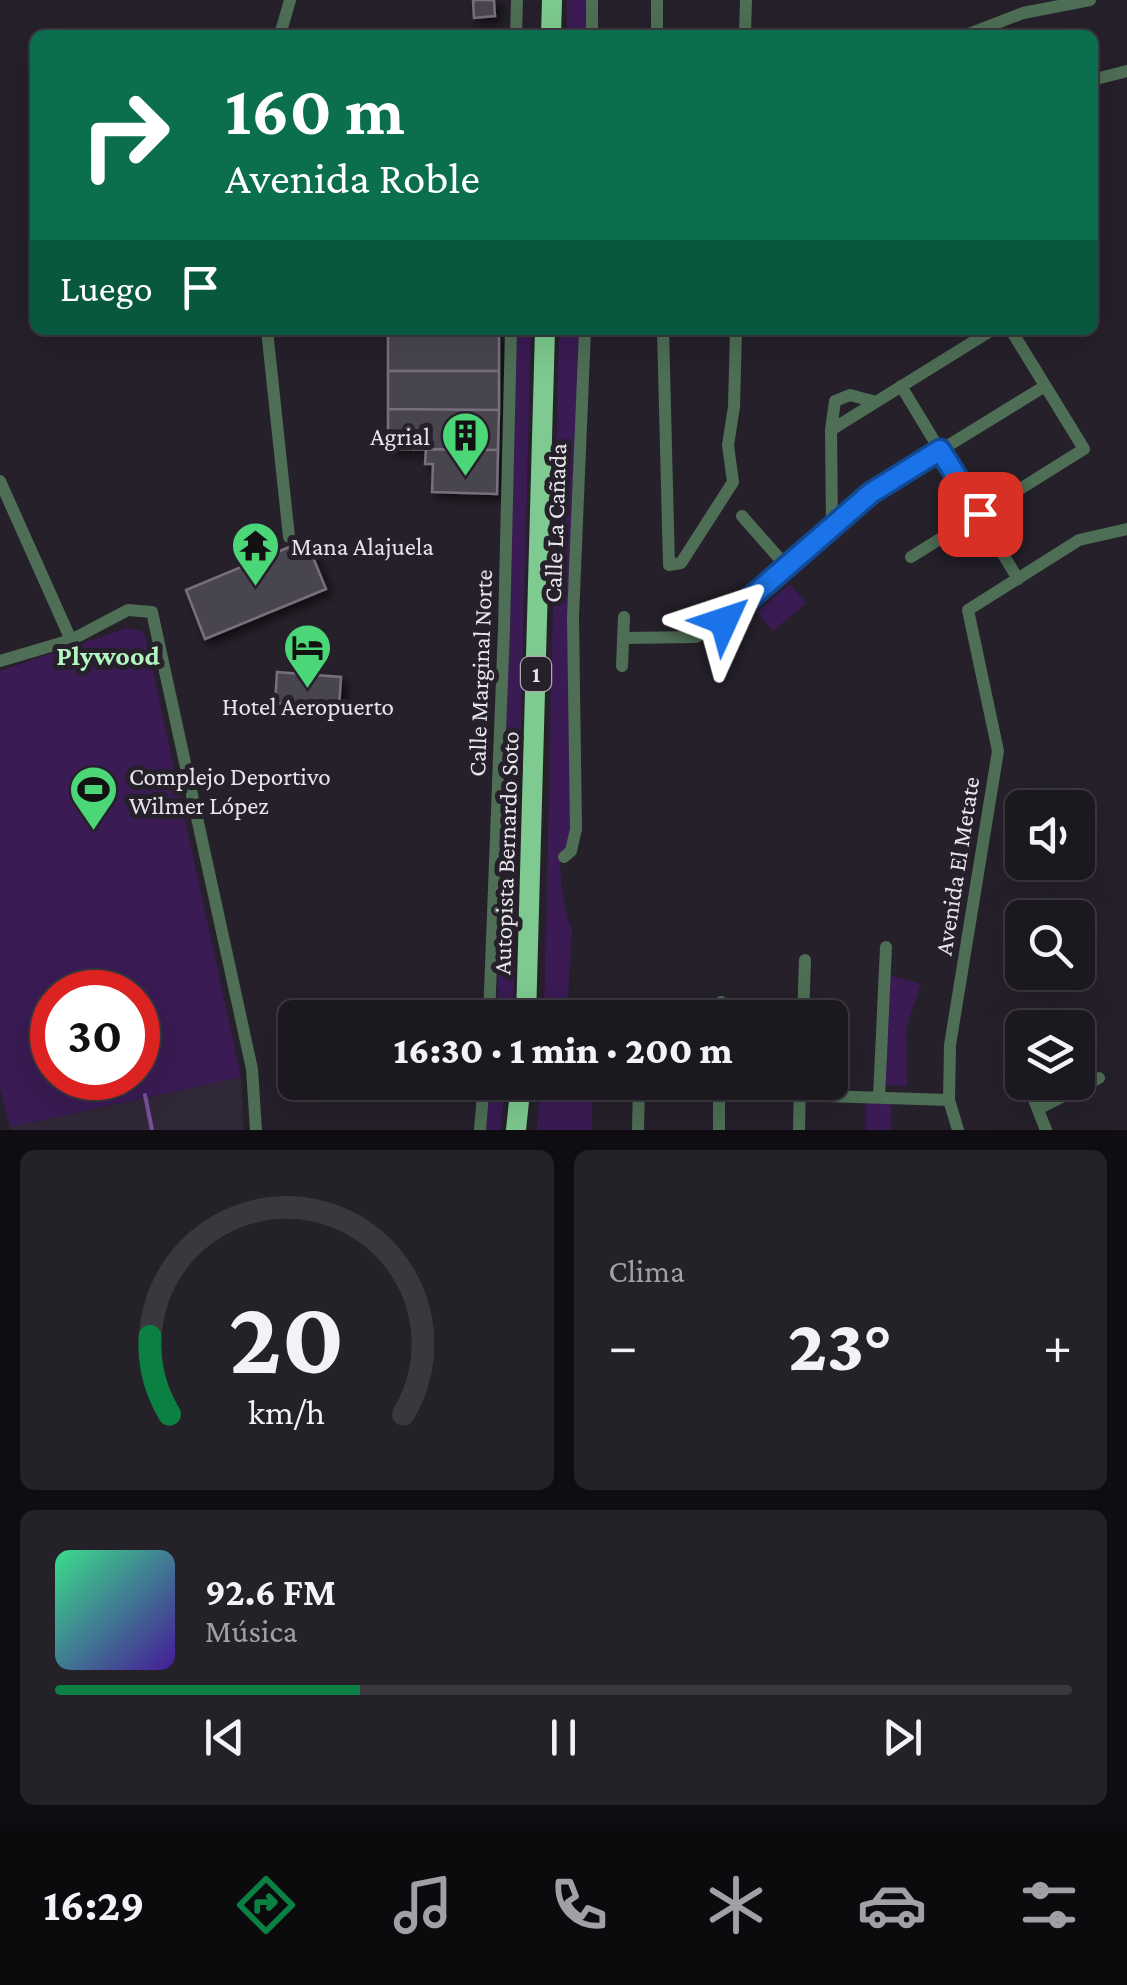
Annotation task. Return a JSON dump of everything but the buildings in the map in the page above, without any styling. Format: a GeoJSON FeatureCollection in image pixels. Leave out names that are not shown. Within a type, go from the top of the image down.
{"type":"FeatureCollection","features":[{"type":"Feature","properties":{"kind":"highway"},"geometry":{"type":"LineString","coordinates":[[551,30],[552,0]]}},
{"type":"Feature","properties":{"kind":"highway","name":"Autopista Bernardo Soto"},"geometry":{"type":"LineString","coordinates":[[526,1000],[545,335]]}},
{"type":"Feature","properties":{"kind":"highway"},"geometry":{"type":"LineString","coordinates":[[516,1130],[518,1100]]}},
{"type":"Feature","properties":{"kind":"street"},"geometry":{"type":"LineString","coordinates":[[281,30],[290,0]]}},
{"type":"Feature","properties":{"kind":"street"},"geometry":{"type":"LineString","coordinates":[[516,30],[517,0]]}},
{"type":"Feature","properties":{"kind":"street"},"geometry":{"type":"LineString","coordinates":[[592,0],[592,30]]}},
{"type":"Feature","properties":{"kind":"street"},"geometry":{"type":"LineString","coordinates":[[657,0],[657,30]]}},
{"type":"Feature","properties":{"kind":"street"},"geometry":{"type":"LineString","coordinates":[[745,30],[746,0]]}},
{"type":"Feature","properties":{"kind":"street"},"geometry":{"type":"LineString","coordinates":[[980,30],[1023,14],[1090,0]]}},
{"type":"Feature","properties":{"kind":"street"},"geometry":{"type":"LineString","coordinates":[[1098,79],[1127,72]]}},
{"type":"Feature","properties":{"kind":"street"},"geometry":{"type":"LineString","coordinates":[[268,335],[289,537]]}},
{"type":"Feature","properties":{"kind":"street","name":"Calle Marginal Norte"},"geometry":{"type":"LineString","coordinates":[[490,1000],[504,628],[510,335]]}},
{"type":"Feature","properties":{"kind":"street","name":"Calle La Cañada"},"geometry":{"type":"LineString","coordinates":[[564,857],[571,851],[576,829],[573,616],[586,335]]}},
{"type":"Feature","properties":{"kind":"street"},"geometry":{"type":"LineString","coordinates":[[663,335],[669,565],[681,564],[733,482],[728,444],[734,407],[736,335]]}},
{"type":"Feature","properties":{"kind":"street"},"geometry":{"type":"LineString","coordinates":[[831,430],[984,335]]}},
{"type":"Feature","properties":{"kind":"street"},"geometry":{"type":"LineString","coordinates":[[911,557],[1084,449],[1014,335]]}},
{"type":"Feature","properties":{"kind":"street"},"geometry":{"type":"LineString","coordinates":[[901,386],[1018,578],[1079,540],[1127,528]]}},
{"type":"Feature","properties":{"kind":"street"},"geometry":{"type":"LineString","coordinates":[[623,638],[696,637],[724,621],[871,493],[1046,386]]}},
{"type":"Feature","properties":{"kind":"street"},"geometry":{"type":"LineString","coordinates":[[832,526],[832,408],[841,396],[863,396],[876,402]]}},
{"type":"Feature","properties":{"kind":"street"},"geometry":{"type":"LineString","coordinates":[[0,481],[71,640]]}},
{"type":"Feature","properties":{"kind":"street"},"geometry":{"type":"LineString","coordinates":[[742,516],[786,566]]}},
{"type":"Feature","properties":{"kind":"street","name":"Avenida El Metate"},"geometry":{"type":"LineString","coordinates":[[958,1130],[949,1100],[950,1045],[998,751],[968,610],[1018,578]]}},
{"type":"Feature","properties":{"kind":"street"},"geometry":{"type":"LineString","coordinates":[[0,662],[71,640],[128,610],[152,612],[252,1069],[256,1130]]}},
{"type":"Feature","properties":{"kind":"street"},"geometry":{"type":"LineString","coordinates":[[622,666],[624,617]]}},
{"type":"Feature","properties":{"kind":"street"},"geometry":{"type":"LineString","coordinates":[[880,1098],[886,947]]}},
{"type":"Feature","properties":{"kind":"street"},"geometry":{"type":"LineString","coordinates":[[804,1000],[805,960]]}},
{"type":"Feature","properties":{"kind":"street"},"geometry":{"type":"LineString","coordinates":[[1038,1109],[1099,1078]]}},
{"type":"Feature","properties":{"kind":"street"},"geometry":{"type":"LineString","coordinates":[[848,1094],[949,1100]]}},
{"type":"Feature","properties":{"kind":"street"},"geometry":{"type":"LineString","coordinates":[[480,1130],[482,1100]]}},
{"type":"Feature","properties":{"kind":"street"},"geometry":{"type":"LineString","coordinates":[[638,1130],[639,1100]]}},
{"type":"Feature","properties":{"kind":"street"},"geometry":{"type":"LineString","coordinates":[[719,1100],[719,1130]]}},
{"type":"Feature","properties":{"kind":"street"},"geometry":{"type":"LineString","coordinates":[[799,1130],[800,1100]]}},
{"type":"Feature","properties":{"kind":"street"},"geometry":{"type":"LineString","coordinates":[[1034,1100],[1046,1130]]}},
{"type":"Feature","properties":{"kind":"shaded area"},"geometry":{"type":"Polygon","coordinates":[[[567,0],[587,0],[587,30],[567,30],[567,0]]]}},
{"type":"Feature","properties":{"kind":"shaded area"},"geometry":{"type":"Polygon","coordinates":[[[516,335],[531,335],[512,1000],[497,1000],[516,335]]]}},
{"type":"Feature","properties":{"kind":"shaded area"},"geometry":{"type":"Polygon","coordinates":[[[559,335],[582,335],[570,843],[560,862],[572,929],[568,1000],[544,1000],[559,335]]]}},
{"type":"Feature","properties":{"kind":"shaded area"},"geometry":{"type":"Polygon","coordinates":[[[790,584],[806,603],[773,631],[757,612],[790,584]]]}},
{"type":"Feature","properties":{"kind":"shaded area","name":"Complejo Deportivo Wilmer López"},"geometry":{"type":"Polygon","coordinates":[[[127,628],[142,631],[241,1077],[160,1095],[160,970],[30,970],[30,1100],[135,1100],[10,1127],[0,1088],[0,671],[127,628]]]}},
{"type":"Feature","properties":{"kind":"shaded area"},"geometry":{"type":"Polygon","coordinates":[[[889,975],[921,984],[906,1028],[907,1086],[884,1085],[889,975]]]}},
{"type":"Feature","properties":{"kind":"shaded area"},"geometry":{"type":"Polygon","coordinates":[[[241,1077],[243,1130],[10,1130],[135,1100],[160,1100],[160,1095],[241,1077]]]}},
{"type":"Feature","properties":{"kind":"shaded area"},"geometry":{"type":"Polygon","coordinates":[[[489,1100],[504,1100],[501,1130],[485,1130],[489,1100]]]}},
{"type":"Feature","properties":{"kind":"shaded area"},"geometry":{"type":"Polygon","coordinates":[[[539,1100],[593,1100],[592,1130],[537,1130],[539,1100]]]}},
{"type":"Feature","properties":{"kind":"shaded area"},"geometry":{"type":"Polygon","coordinates":[[[866,1102],[891,1102],[891,1130],[866,1130],[866,1102]]]}},
{"type":"Feature","properties":{"kind":"waterway"},"geometry":{"type":"LineString","coordinates":[[146,1100],[152,1130]]}},
{"type":"Feature","properties":{"kind":"place","name":"Agrial"},"geometry":{"type":"Point","coordinates":[465,478]}},
{"type":"Feature","properties":{"kind":"place","name":"Mana Alajuela"},"geometry":{"type":"Point","coordinates":[256,588]}},
{"type":"Feature","properties":{"kind":"place","name":"Hotel Aeropuerto"},"geometry":{"type":"Point","coordinates":[308,690]}},
{"type":"Feature","properties":{"kind":"place","name":"Complejo Deportivo Wilmer López"},"geometry":{"type":"Point","coordinates":[94,832]}},
{"type":"Feature","properties":{"kind":"district","name":"Plywood"},"geometry":{"type":"Point","coordinates":[108,655]}},
{"type":"Feature","properties":{"kind":"route"},"geometry":{"type":"LineString","coordinates":[[724,621],[871,493],[940,450],[980,514]]}}]}
